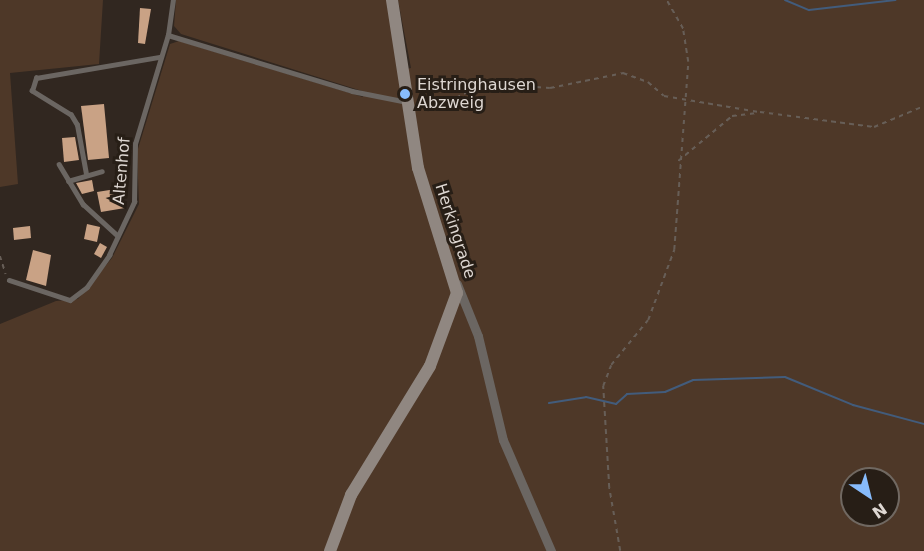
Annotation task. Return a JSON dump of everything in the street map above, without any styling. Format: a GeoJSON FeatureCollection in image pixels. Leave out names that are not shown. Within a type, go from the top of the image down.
{"type":"FeatureCollection","features":[{"type":"Feature","properties":{"kind":"main road","name":"Herkingrade"},"geometry":{"type":"LineString","coordinates":[[330,551],[351,495],[430,366],[454,312],[457,284],[424,191],[392,0]]}},
{"type":"Feature","properties":{"kind":"street"},"geometry":{"type":"LineString","coordinates":[[457,284],[478,336],[503,440],[551,551]]}},
{"type":"Feature","properties":{"kind":"lane","name":"Altenhof"},"geometry":{"type":"LineString","coordinates":[[9,280],[70,300],[93,279],[118,236],[134,202],[135,144],[159,57],[168,35],[173,0]]}},
{"type":"Feature","properties":{"kind":"lane"},"geometry":{"type":"LineString","coordinates":[[168,35],[374,97],[410,101]]}},
{"type":"Feature","properties":{"kind":"lane"},"geometry":{"type":"LineString","coordinates":[[86,174],[77,125],[71,115],[32,91],[36,78],[159,57]]}},
{"type":"Feature","properties":{"kind":"lane"},"geometry":{"type":"LineString","coordinates":[[59,164],[83,204],[118,236]]}},
{"type":"Feature","properties":{"kind":"lane"},"geometry":{"type":"LineString","coordinates":[[68,181],[102,171]]}},
{"type":"Feature","properties":{"kind":"path"},"geometry":{"type":"LineString","coordinates":[[620,551],[609,488],[603,386],[611,365],[648,320],[672,260],[686,45],[666,0]]}},
{"type":"Feature","properties":{"kind":"path"},"geometry":{"type":"LineString","coordinates":[[410,101],[456,98],[483,83],[550,88],[616,73],[639,76],[664,96],[759,112],[874,127],[924,106]]}},
{"type":"Feature","properties":{"kind":"path"},"geometry":{"type":"LineString","coordinates":[[677,162],[732,116],[759,112]]}},
{"type":"Feature","properties":{"kind":"path"},"geometry":{"type":"LineString","coordinates":[[0,256],[9,280]]}},
{"type":"Feature","properties":{"kind":"shaded area"},"geometry":{"type":"Polygon","coordinates":[[[0,0],[103,0],[99,64],[10,73],[18,184],[0,187],[0,0]]]}},
{"type":"Feature","properties":{"kind":"shaded area"},"geometry":{"type":"Polygon","coordinates":[[[176,0],[389,0],[402,70],[411,68],[398,0],[924,0],[924,551],[332,551],[362,469],[328,551],[0,551],[0,324],[56,301],[78,299],[112,258],[139,204],[137,152],[170,44],[179,41],[363,97],[362,91],[181,34],[174,26],[176,0]]]}},
{"type":"Feature","properties":{"kind":"building"},"geometry":{"type":"Polygon","coordinates":[[[140,8],[151,9],[145,44],[138,43],[140,8]]]}},
{"type":"Feature","properties":{"kind":"building"},"geometry":{"type":"Polygon","coordinates":[[[104,104],[109,158],[88,160],[81,106],[104,104]]]}},
{"type":"Feature","properties":{"kind":"building"},"geometry":{"type":"Polygon","coordinates":[[[75,137],[79,160],[64,162],[62,138],[75,137]]]}},
{"type":"Feature","properties":{"kind":"building"},"geometry":{"type":"Polygon","coordinates":[[[92,180],[94,191],[82,194],[76,183],[92,180]]]}},
{"type":"Feature","properties":{"kind":"building"},"geometry":{"type":"Polygon","coordinates":[[[122,188],[125,208],[101,212],[97,192],[122,188]]]}},
{"type":"Feature","properties":{"kind":"building"},"geometry":{"type":"Polygon","coordinates":[[[87,224],[100,227],[97,242],[84,239],[87,224]]]}},
{"type":"Feature","properties":{"kind":"building"},"geometry":{"type":"Polygon","coordinates":[[[30,226],[31,238],[14,240],[13,228],[30,226]]]}},
{"type":"Feature","properties":{"kind":"building"},"geometry":{"type":"Polygon","coordinates":[[[100,243],[107,247],[101,258],[94,254],[100,243]]]}},
{"type":"Feature","properties":{"kind":"building"},"geometry":{"type":"Polygon","coordinates":[[[33,250],[51,255],[46,286],[26,280],[33,250]]]}},
{"type":"Feature","properties":{"kind":"waterway"},"geometry":{"type":"LineString","coordinates":[[785,0],[809,10],[895,0]]}},
{"type":"Feature","properties":{"kind":"waterway"},"geometry":{"type":"LineString","coordinates":[[549,403],[586,397],[616,404],[627,394],[665,392],[693,380],[785,377],[853,405],[924,424]]}},
{"type":"Feature","properties":{"kind":"place","name":"Eistringhausen Abzweig"},"geometry":{"type":"Point","coordinates":[405,94]}}]}
